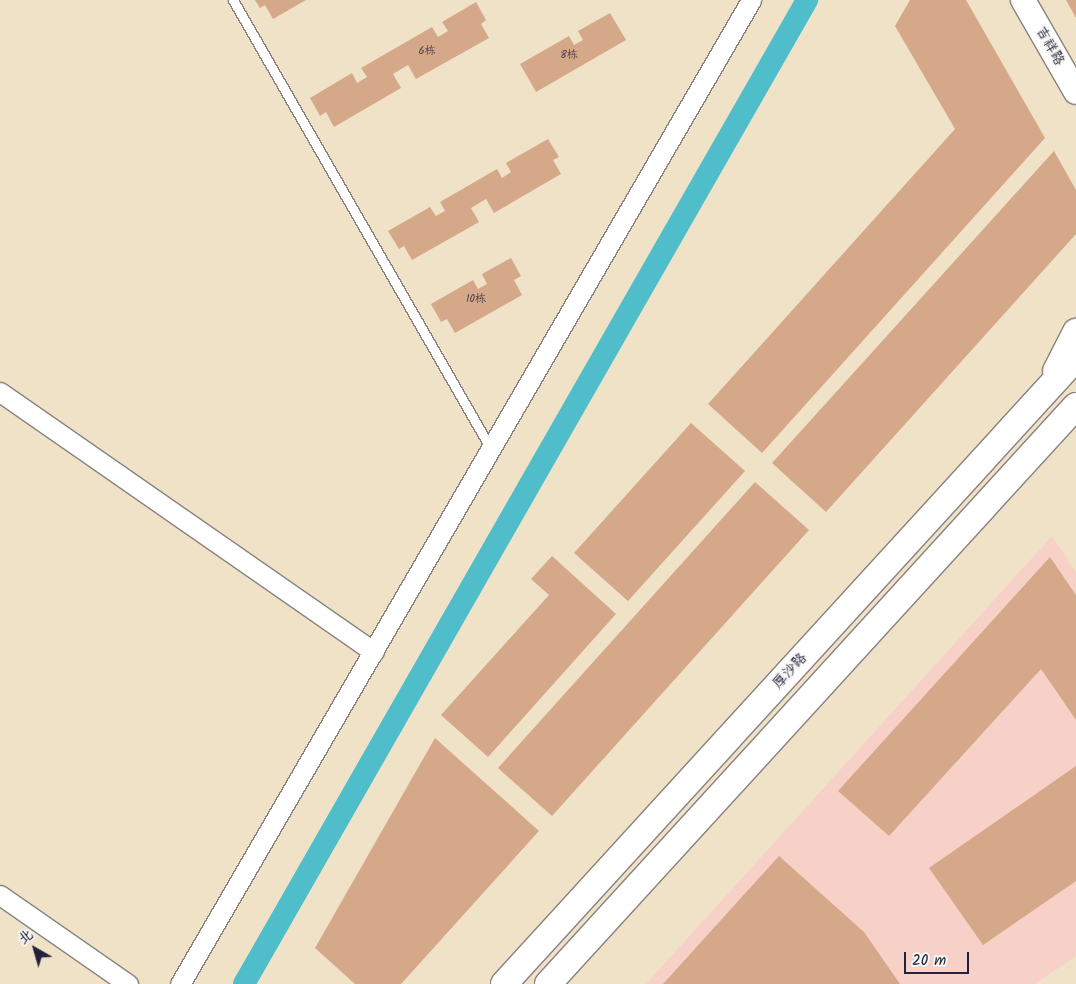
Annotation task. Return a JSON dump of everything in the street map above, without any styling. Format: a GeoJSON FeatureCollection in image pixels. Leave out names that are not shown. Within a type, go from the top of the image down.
{"type":"FeatureCollection","features":[{"type":"Feature","properties":{"kind":"main road"},"geometry":{"type":"LineString","coordinates":[[1046,390],[1076,332]]}},
{"type":"Feature","properties":{"kind":"main road","name":"厚沙路"},"geometry":{"type":"LineString","coordinates":[[504,984],[1076,358]]}},
{"type":"Feature","properties":{"kind":"main road"},"geometry":{"type":"LineString","coordinates":[[548,984],[1074,409]]}},
{"type":"Feature","properties":{"kind":"street"},"geometry":{"type":"LineString","coordinates":[[180,984],[751,0]]}},
{"type":"Feature","properties":{"kind":"street","name":"吉祥路"},"geometry":{"type":"LineString","coordinates":[[1023,0],[1076,92]]}},
{"type":"Feature","properties":{"kind":"street"},"geometry":{"type":"LineString","coordinates":[[0,392],[374,652]]}},
{"type":"Feature","properties":{"kind":"street"},"geometry":{"type":"LineString","coordinates":[[0,895],[128,984]]}},
{"type":"Feature","properties":{"kind":"lane"},"geometry":{"type":"LineString","coordinates":[[233,0],[491,449]]}},
{"type":"Feature","properties":{"kind":"shaded area"},"geometry":{"type":"Polygon","coordinates":[[[1052,536],[1076,572],[1076,956],[1035,984],[646,984],[1052,536]]]}},
{"type":"Feature","properties":{"kind":"building"},"geometry":{"type":"Polygon","coordinates":[[[255,0],[306,0],[273,19],[265,5],[260,8],[255,0]]]}},
{"type":"Feature","properties":{"kind":"building"},"geometry":{"type":"Polygon","coordinates":[[[910,0],[966,0],[1045,138],[762,453],[708,404],[955,129],[895,26],[910,0]]]}},
{"type":"Feature","properties":{"kind":"building"},"geometry":{"type":"Polygon","coordinates":[[[1066,0],[1076,0],[1076,18],[1066,0]]]}},
{"type":"Feature","properties":{"kind":"building"},"geometry":{"type":"Polygon","coordinates":[[[476,2],[486,20],[481,24],[489,38],[416,79],[408,65],[393,74],[401,88],[334,127],[326,112],[320,116],[310,98],[352,73],[357,83],[367,77],[361,68],[432,27],[438,37],[448,31],[442,22],[476,2]]]}},
{"type":"Feature","properties":{"kind":"building"},"geometry":{"type":"Polygon","coordinates":[[[610,13],[626,40],[536,92],[520,64],[569,36],[574,45],[583,40],[578,31],[610,13]]]}},
{"type":"Feature","properties":{"kind":"building"},"geometry":{"type":"Polygon","coordinates":[[[548,139],[559,157],[553,160],[561,174],[494,213],[486,199],[471,208],[479,222],[412,260],[404,246],[399,249],[388,231],[430,207],[436,216],[445,211],[440,202],[497,169],[502,178],[511,172],[506,163],[548,139]]]}},
{"type":"Feature","properties":{"kind":"building"},"geometry":{"type":"Polygon","coordinates":[[[1054,151],[1076,190],[1076,234],[826,512],[772,463],[1054,151]]]}},
{"type":"Feature","properties":{"kind":"building"},"geometry":{"type":"Polygon","coordinates":[[[511,258],[521,276],[514,280],[522,295],[455,333],[447,319],[441,322],[431,304],[473,280],[478,289],[487,284],[482,274],[511,258]]]}},
{"type":"Feature","properties":{"kind":"building"},"geometry":{"type":"Polygon","coordinates":[[[691,423],[745,471],[628,601],[574,553],[691,423]]]}},
{"type":"Feature","properties":{"kind":"building"},"geometry":{"type":"Polygon","coordinates":[[[755,482],[809,530],[552,816],[498,768],[755,482]]]}},
{"type":"Feature","properties":{"kind":"building"},"geometry":{"type":"Polygon","coordinates":[[[552,556],[616,614],[488,757],[441,715],[549,595],[531,579],[552,556]]]}},
{"type":"Feature","properties":{"kind":"building"},"geometry":{"type":"Polygon","coordinates":[[[1050,557],[1076,595],[1076,720],[1041,669],[889,836],[838,791],[1050,557]]]}},
{"type":"Feature","properties":{"kind":"building"},"geometry":{"type":"Polygon","coordinates":[[[435,738],[539,831],[401,984],[355,984],[315,948],[435,738]]]}},
{"type":"Feature","properties":{"kind":"building"},"geometry":{"type":"Polygon","coordinates":[[[1076,766],[1076,881],[983,945],[929,868],[1076,766]]]}},
{"type":"Feature","properties":{"kind":"building"},"geometry":{"type":"Polygon","coordinates":[[[779,856],[864,932],[900,984],[663,984],[779,856]]]}},
{"type":"Feature","properties":{"kind":"waterway"},"geometry":{"type":"LineString","coordinates":[[244,984],[807,0]]}}]}
